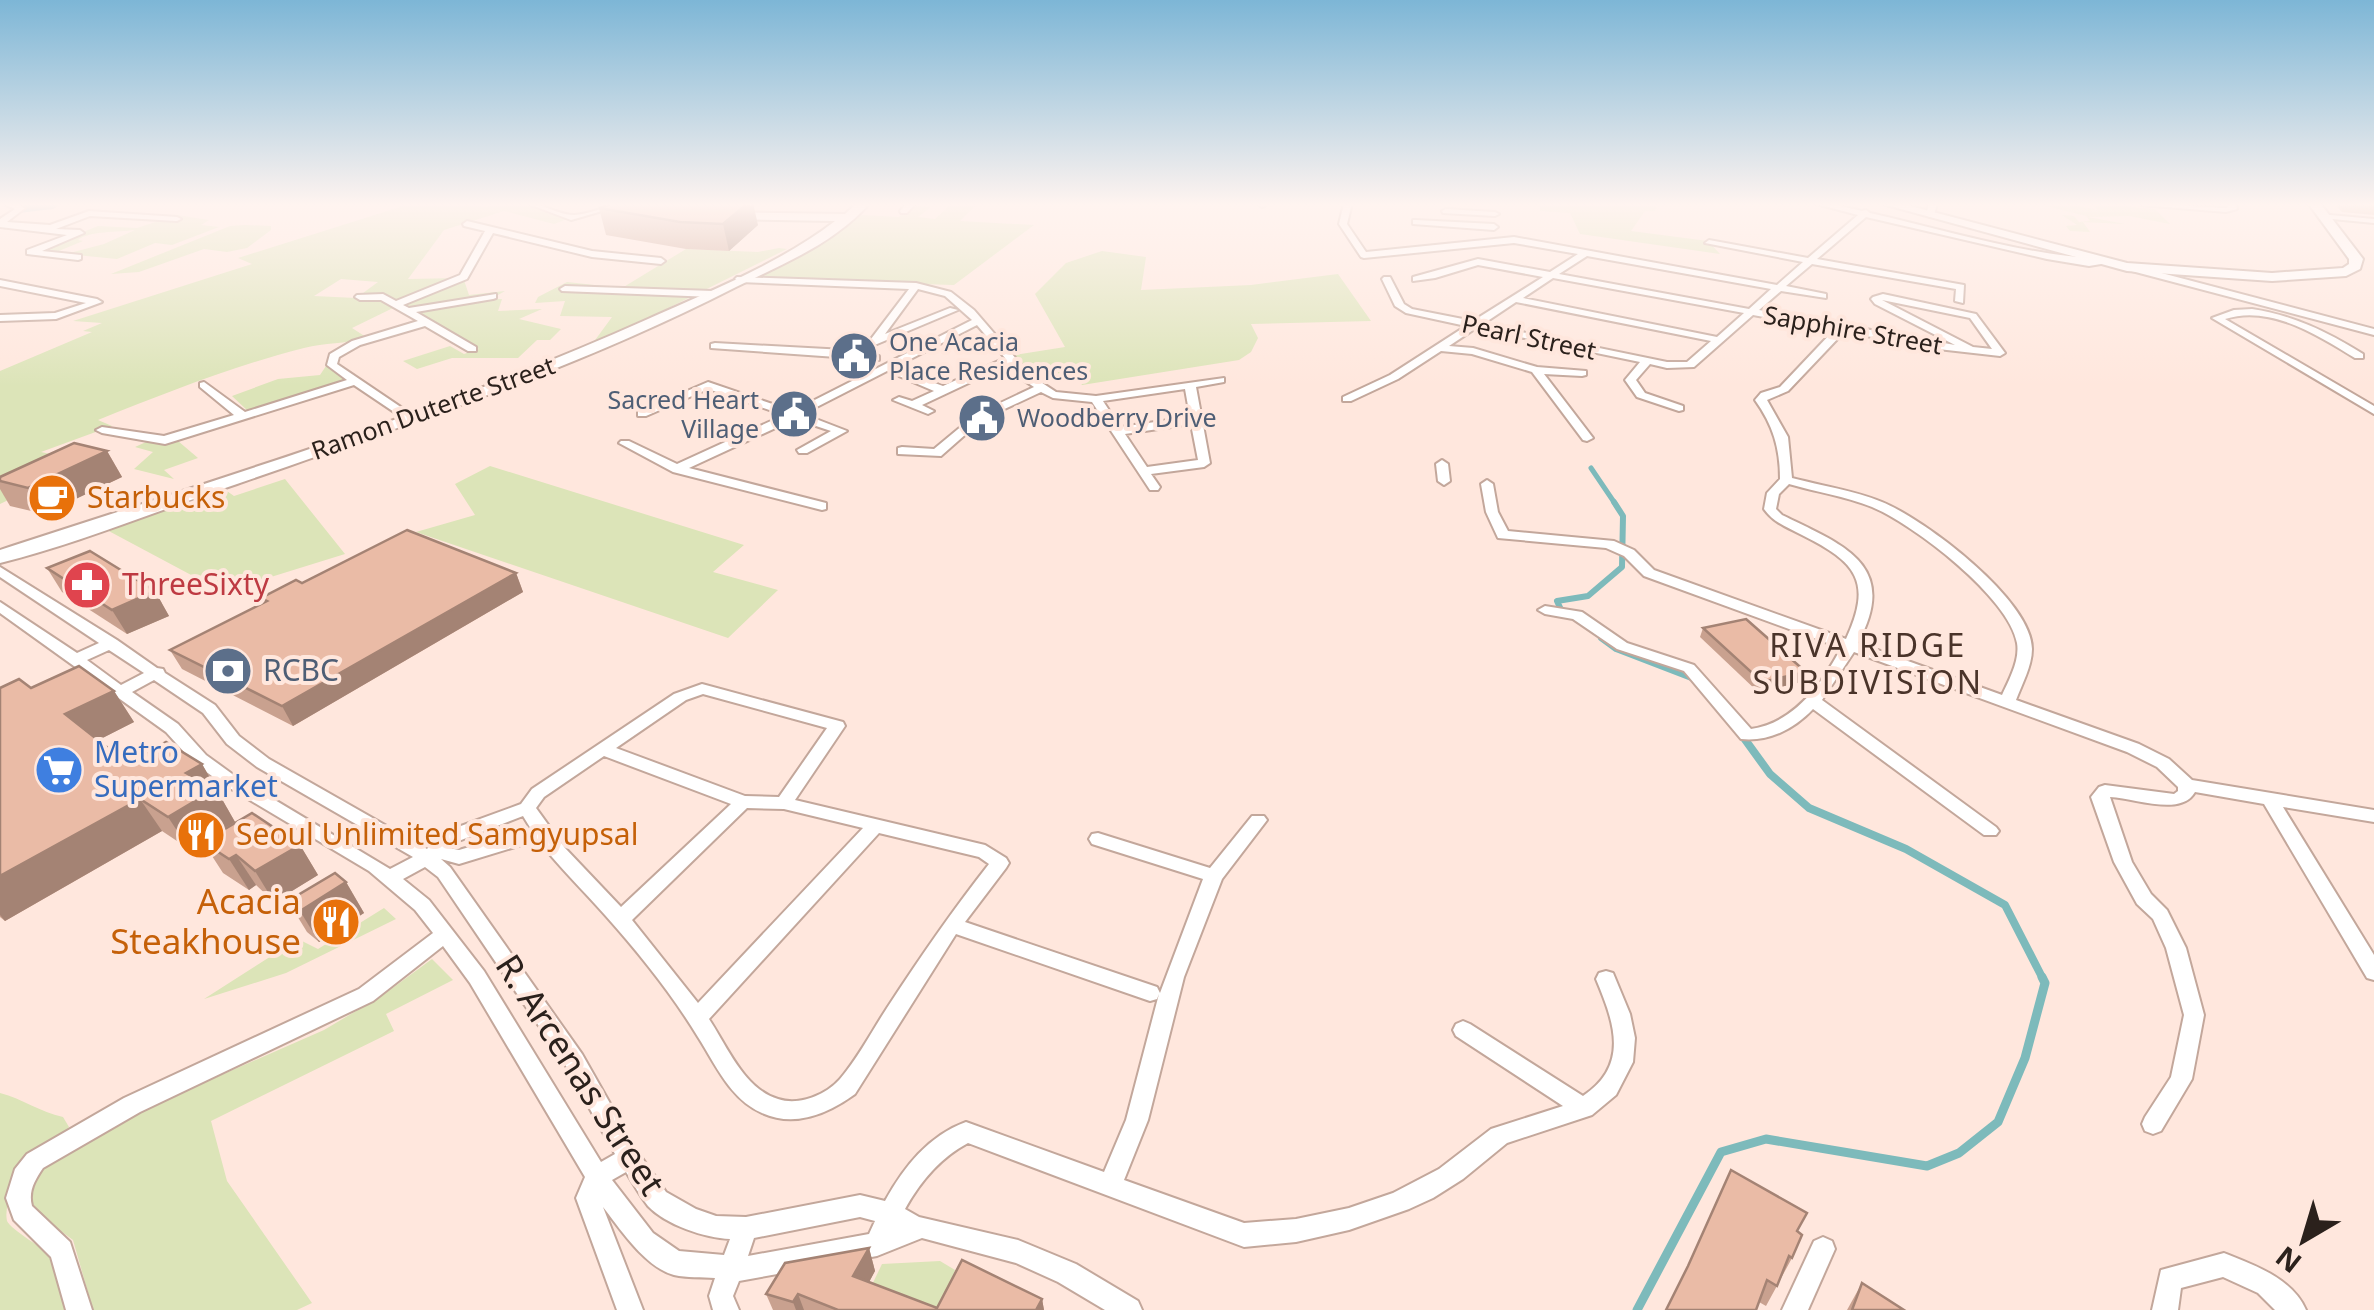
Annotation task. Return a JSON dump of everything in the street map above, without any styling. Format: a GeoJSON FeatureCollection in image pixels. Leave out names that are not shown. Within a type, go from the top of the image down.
{"type":"FeatureCollection","features":[{"type":"Feature","properties":{"kind":"main road","name":"Ramon Duterte Street"},"geometry":{"type":"LineString","coordinates":[[0,558],[549,367],[712,294],[766,264]]}},
{"type":"Feature","properties":{"kind":"main road"},"geometry":{"type":"LineString","coordinates":[[2116,264],[2272,277],[2346,272],[2355,264]]}},
{"type":"Feature","properties":{"kind":"street"},"geometry":{"type":"LineString","coordinates":[[396,304],[464,277],[471,264]]}},
{"type":"Feature","properties":{"kind":"street","name":"Sapphire Street"},"geometry":{"type":"LineString","coordinates":[[1416,279],[1430,279],[1467,264]]}},
{"type":"Feature","properties":{"kind":"street","name":"Sapphire Street"},"geometry":{"type":"LineString","coordinates":[[1490,264],[1974,352],[1998,354],[1973,316],[1883,297],[1876,299],[1974,352]]}},
{"type":"Feature","properties":{"kind":"street"},"geometry":{"type":"LineString","coordinates":[[1346,399],[1394,377],[1569,264]]}},
{"type":"Feature","properties":{"kind":"street"},"geometry":{"type":"LineString","coordinates":[[1647,264],[1823,296]]}},
{"type":"Feature","properties":{"kind":"street"},"geometry":{"type":"LineString","coordinates":[[1514,300],[1720,340],[1806,264]]}},
{"type":"Feature","properties":{"kind":"street"},"geometry":{"type":"LineString","coordinates":[[1834,264],[1961,287],[1960,301]]}},
{"type":"Feature","properties":{"kind":"street"},"geometry":{"type":"LineString","coordinates":[[2127,267],[2374,332]]}},
{"type":"Feature","properties":{"kind":"street"},"geometry":{"type":"LineString","coordinates":[[740,279],[916,286],[952,296],[1010,360],[1053,395],[1096,399],[1220,380]]}},
{"type":"Feature","properties":{"kind":"street","name":"Pearl Street"},"geometry":{"type":"LineString","coordinates":[[1387,280],[1403,309],[1647,361],[1690,365],[1720,340]]}},
{"type":"Feature","properties":{"kind":"street"},"geometry":{"type":"LineString","coordinates":[[0,283],[97,300],[56,316],[0,318]]}},
{"type":"Feature","properties":{"kind":"street"},"geometry":{"type":"LineString","coordinates":[[873,342],[916,286]]}},
{"type":"Feature","properties":{"kind":"street"},"geometry":{"type":"LineString","coordinates":[[565,288],[712,294]]}},
{"type":"Feature","properties":{"kind":"street"},"geometry":{"type":"LineString","coordinates":[[408,312],[493,296]]}},
{"type":"Feature","properties":{"kind":"street"},"geometry":{"type":"LineString","coordinates":[[360,297],[383,297],[472,349]]}},
{"type":"Feature","properties":{"kind":"street"},"geometry":{"type":"LineString","coordinates":[[2257,314],[2271,305]]}},
{"type":"Feature","properties":{"kind":"street"},"geometry":{"type":"LineString","coordinates":[[901,306],[928,318]]}},
{"type":"Feature","properties":{"kind":"street"},"geometry":{"type":"LineString","coordinates":[[846,353],[953,310]]}},
{"type":"Feature","properties":{"kind":"street"},"geometry":{"type":"LineString","coordinates":[[2358,356],[2310,326],[2257,314],[2217,318],[2374,411]]}},
{"type":"Feature","properties":{"kind":"street"},"geometry":{"type":"LineString","coordinates":[[410,418],[332,365],[334,356],[356,343],[426,322]]}},
{"type":"Feature","properties":{"kind":"street"},"geometry":{"type":"LineString","coordinates":[[677,469],[978,322]]}},
{"type":"Feature","properties":{"kind":"street"},"geometry":{"type":"LineString","coordinates":[[1550,610],[1577,615],[1622,646],[1689,668],[1704,681],[1746,735],[1773,732],[1814,702],[1849,646],[1867,603],[1864,580],[1836,550],[1777,518],[1770,509],[1773,492],[1786,480],[1788,449],[1783,432],[1761,400],[1764,395],[1784,389],[1842,328]]}},
{"type":"Feature","properties":{"kind":"street"},"geometry":{"type":"LineString","coordinates":[[715,346],[875,358]]}},
{"type":"Feature","properties":{"kind":"street"},"geometry":{"type":"LineString","coordinates":[[1438,348],[1473,351],[1536,370],[1582,373]]}},
{"type":"Feature","properties":{"kind":"street"},"geometry":{"type":"LineString","coordinates":[[912,405],[1010,360]]}},
{"type":"Feature","properties":{"kind":"street"},"geometry":{"type":"LineString","coordinates":[[1647,361],[1630,380],[1642,395],[1679,408]]}},
{"type":"Feature","properties":{"kind":"street"},"geometry":{"type":"LineString","coordinates":[[1536,370],[1587,438]]}},
{"type":"Feature","properties":{"kind":"street"},"geometry":{"type":"LineString","coordinates":[[892,371],[945,390]]}},
{"type":"Feature","properties":{"kind":"street"},"geometry":{"type":"LineString","coordinates":[[102,430],[158,441],[354,381]]}},
{"type":"Feature","properties":{"kind":"street"},"geometry":{"type":"LineString","coordinates":[[204,384],[243,416]]}},
{"type":"Feature","properties":{"kind":"street"},"geometry":{"type":"LineString","coordinates":[[1144,471],[1204,462],[1190,384]]}},
{"type":"Feature","properties":{"kind":"street"},"geometry":{"type":"LineString","coordinates":[[642,414],[708,385],[841,431],[803,450]]}},
{"type":"Feature","properties":{"kind":"street"},"geometry":{"type":"LineString","coordinates":[[902,451],[937,453],[979,417],[1040,388]]}},
{"type":"Feature","properties":{"kind":"street"},"geometry":{"type":"LineString","coordinates":[[1096,399],[1154,487]]}},
{"type":"Feature","properties":{"kind":"street"},"geometry":{"type":"LineString","coordinates":[[899,400],[928,411]]}},
{"type":"Feature","properties":{"kind":"street"},"geometry":{"type":"LineString","coordinates":[[1118,432],[1194,420]]}},
{"type":"Feature","properties":{"kind":"street"},"geometry":{"type":"LineString","coordinates":[[625,443],[677,469],[822,506]]}},
{"type":"Feature","properties":{"kind":"street"},"geometry":{"type":"LineString","coordinates":[[1442,464],[1444,481]]}},
{"type":"Feature","properties":{"kind":"street"},"geometry":{"type":"LineString","coordinates":[[1786,480],[1876,504],[1900,516],[1969,567],[2020,628],[2026,648],[2007,704]]}},
{"type":"Feature","properties":{"kind":"street"},"geometry":{"type":"LineString","coordinates":[[1487,484],[1492,512],[1503,535],[1609,544],[1629,553],[1641,567],[2132,748],[2164,763],[2188,785],[2367,814],[2374,833]]}},
{"type":"Feature","properties":{"kind":"street","name":"R. Arcenas Street"},"geometry":{"type":"LineString","coordinates":[[0,571],[209,709],[233,740],[277,772],[431,855],[574,1060],[629,1158],[658,1200],[690,1219],[716,1227],[746,1228],[860,1206],[890,1213],[918,1227],[1018,1252],[1067,1273],[1129,1310]]}},
{"type":"Feature","properties":{"kind":"street","name":"R. Arcenas Street"},"geometry":{"type":"LineString","coordinates":[[0,606],[172,728],[200,759],[390,877],[422,905],[477,976],[596,1178],[644,1242],[675,1263],[728,1270],[877,1244],[918,1227]]}},
{"type":"Feature","properties":{"kind":"street"},"geometry":{"type":"LineString","coordinates":[[77,659],[112,644]]}},
{"type":"Feature","properties":{"kind":"street"},"geometry":{"type":"LineString","coordinates":[[122,690],[158,672]]}},
{"type":"Feature","properties":{"kind":"street"},"geometry":{"type":"LineString","coordinates":[[390,877],[431,855],[445,838],[526,808],[538,793],[680,697],[702,689],[837,726],[784,804]]}},
{"type":"Feature","properties":{"kind":"street"},"geometry":{"type":"LineString","coordinates":[[1814,702],[1990,831]]}},
{"type":"Feature","properties":{"kind":"street"},"geometry":{"type":"LineString","coordinates":[[526,808],[540,833],[620,920],[697,1018],[748,1093],[789,1112],[813,1107],[847,1087],[952,925],[1000,862],[985,852],[876,824],[784,804],[743,802],[606,750]]}},
{"type":"Feature","properties":{"kind":"street"},"geometry":{"type":"LineString","coordinates":[[248,791],[277,772]]}},
{"type":"Feature","properties":{"kind":"street"},"geometry":{"type":"LineString","coordinates":[[2153,1124],[2181,1079],[2194,1015],[2176,948],[2160,915],[2144,899],[2123,862],[2100,797],[2104,791],[2114,791],[2177,800],[2186,794],[2188,785]]}},
{"type":"Feature","properties":{"kind":"street"},"geometry":{"type":"LineString","coordinates":[[2269,798],[2366,947],[2374,972]]}},
{"type":"Feature","properties":{"kind":"street"},"geometry":{"type":"LineString","coordinates":[[620,920],[743,802]]}},
{"type":"Feature","properties":{"kind":"street"},"geometry":{"type":"LineString","coordinates":[[1110,1185],[1137,1120],[1174,976],[1214,876],[1258,820]]}},
{"type":"Feature","properties":{"kind":"street"},"geometry":{"type":"LineString","coordinates":[[697,1018],[876,824]]}},
{"type":"Feature","properties":{"kind":"street"},"geometry":{"type":"LineString","coordinates":[[431,855],[459,857],[540,833]]}},
{"type":"Feature","properties":{"kind":"street"},"geometry":{"type":"LineString","coordinates":[[1098,839],[1214,876]]}},
{"type":"Feature","properties":{"kind":"street"},"geometry":{"type":"LineString","coordinates":[[952,925],[1150,993]]}},
{"type":"Feature","properties":{"kind":"street"},"geometry":{"type":"LineString","coordinates":[[79,1310],[61,1250],[22,1212],[18,1198],[23,1177],[35,1161],[118,1112],[343,1007],[384,984],[445,934]]}},
{"type":"Feature","properties":{"kind":"street"},"geometry":{"type":"LineString","coordinates":[[877,1244],[914,1173],[941,1143],[966,1132],[1244,1236],[1320,1226],[1408,1196],[1449,1176],[1475,1150],[1507,1132],[1537,1126],[1584,1108],[1607,1092],[1620,1070],[1625,1046],[1622,1017],[1606,979]]}},
{"type":"Feature","properties":{"kind":"street"},"geometry":{"type":"LineString","coordinates":[[1464,1030],[1584,1108]]}},
{"type":"Feature","properties":{"kind":"street"},"geometry":{"type":"LineString","coordinates":[[629,1158],[596,1178],[588,1198],[630,1310]]}},
{"type":"Feature","properties":{"kind":"street"},"geometry":{"type":"LineString","coordinates":[[726,1310],[721,1296],[746,1228]]}},
{"type":"Feature","properties":{"kind":"street"},"geometry":{"type":"LineString","coordinates":[[1795,1310],[1822,1248]]}},
{"type":"Feature","properties":{"kind":"street"},"geometry":{"type":"LineString","coordinates":[[2164,1310],[2170,1279],[2224,1265],[2267,1284],[2293,1310]]}},
{"type":"Feature","properties":{"kind":"green space"},"geometry":{"type":"Polygon","coordinates":[[[135,264],[161,264],[139,272],[111,274],[135,264]]]}},
{"type":"Feature","properties":{"kind":"green space"},"geometry":{"type":"Polygon","coordinates":[[[252,264],[419,264],[408,279],[460,278],[401,301],[386,296],[359,296],[378,282],[341,279],[314,296],[377,299],[393,308],[352,328],[366,337],[312,346],[251,363],[98,420],[112,426],[41,452],[87,462],[0,504],[0,371],[92,332],[83,331],[102,323],[73,321],[252,264]]]}},
{"type":"Feature","properties":{"kind":"green space"},"geometry":{"type":"Polygon","coordinates":[[[661,264],[757,264],[590,347],[612,317],[560,316],[565,301],[535,303],[538,297],[567,282],[622,288],[661,264]]]}},
{"type":"Feature","properties":{"kind":"green space"},"geometry":{"type":"Polygon","coordinates":[[[781,264],[982,264],[954,285],[757,279],[781,264]]]}},
{"type":"Feature","properties":{"kind":"green space"},"geometry":{"type":"Polygon","coordinates":[[[1065,264],[1145,264],[1141,290],[1251,285],[1338,274],[1371,321],[1251,324],[1258,338],[1251,352],[1239,360],[1082,385],[1074,371],[1040,375],[1015,355],[1065,347],[1035,294],[1065,264]]]}},
{"type":"Feature","properties":{"kind":"green space"},"geometry":{"type":"Polygon","coordinates":[[[464,280],[469,295],[505,291],[491,299],[502,299],[498,311],[542,309],[519,319],[561,329],[550,340],[537,340],[518,358],[452,358],[417,369],[403,361],[450,346],[464,354],[479,349],[402,302],[464,280]]]}},
{"type":"Feature","properties":{"kind":"green space"},"geometry":{"type":"Polygon","coordinates":[[[326,366],[347,381],[249,412],[232,396],[278,379],[320,375],[326,366]]]}},
{"type":"Feature","properties":{"kind":"green space"},"geometry":{"type":"Polygon","coordinates":[[[178,441],[198,458],[164,470],[174,479],[134,469],[153,452],[135,447],[146,442],[178,441]]]}},
{"type":"Feature","properties":{"kind":"green space"},"geometry":{"type":"Polygon","coordinates":[[[490,466],[744,545],[713,572],[778,590],[728,638],[416,532],[475,515],[455,484],[490,466]]]}},
{"type":"Feature","properties":{"kind":"green space"},"geometry":{"type":"Polygon","coordinates":[[[285,479],[345,554],[223,592],[105,529],[224,489],[234,496],[285,479]]]}},
{"type":"Feature","properties":{"kind":"green space"},"geometry":{"type":"Polygon","coordinates":[[[384,908],[396,919],[286,973],[204,999],[298,939],[318,949],[384,908]]]}},
{"type":"Feature","properties":{"kind":"green space"},"geometry":{"type":"Polygon","coordinates":[[[432,959],[453,980],[386,1014],[394,1031],[211,1121],[227,1181],[312,1303],[297,1310],[93,1310],[73,1240],[32,1210],[28,1189],[45,1165],[112,1123],[324,1030],[383,995],[432,959]]]}},
{"type":"Feature","properties":{"kind":"green space"},"geometry":{"type":"Polygon","coordinates":[[[0,1093],[63,1117],[69,1127],[19,1182],[7,1208],[10,1225],[56,1259],[67,1310],[0,1310],[0,1093]]]}},
{"type":"Feature","properties":{"kind":"green space"},"geometry":{"type":"Polygon","coordinates":[[[940,1261],[955,1270],[942,1309],[870,1289],[882,1264],[940,1261]]]}},
{"type":"Feature","properties":{"kind":"building"},"geometry":{"type":"Polygon","coordinates":[[[74,443],[107,451],[28,488],[0,481],[0,477],[74,443]]]}},
{"type":"Feature","properties":{"kind":"building"},"geometry":{"type":"Polygon","coordinates":[[[407,530],[516,573],[282,706],[170,650],[267,601],[261,598],[296,580],[302,583],[407,530]]]}},
{"type":"Feature","properties":{"kind":"building"},"geometry":{"type":"Polygon","coordinates":[[[90,551],[155,591],[112,610],[47,568],[90,551]]]}},
{"type":"Feature","properties":{"kind":"building"},"geometry":{"type":"Polygon","coordinates":[[[1746,619],[1806,672],[1762,682],[1703,628],[1746,619]]]}},
{"type":"Feature","properties":{"kind":"building","name":"Metro Supermarket"},"geometry":{"type":"Polygon","coordinates":[[[79,666],[114,691],[65,714],[127,763],[166,742],[202,764],[186,773],[215,789],[168,817],[140,799],[0,876],[0,688],[19,679],[31,688],[79,666]]]}},
{"type":"Feature","properties":{"kind":"building"},"geometry":{"type":"Polygon","coordinates":[[[252,813],[300,845],[255,871],[236,855],[229,859],[203,842],[252,813]]]}},
{"type":"Feature","properties":{"kind":"building"},"geometry":{"type":"Polygon","coordinates":[[[335,873],[346,882],[300,911],[288,901],[335,873]]]}},
{"type":"Feature","properties":{"kind":"building"},"geometry":{"type":"Polygon","coordinates":[[[1731,1170],[1807,1213],[1797,1231],[1802,1235],[1792,1258],[1789,1256],[1777,1286],[1767,1280],[1756,1310],[1666,1310],[1688,1266],[1731,1170]]]}},
{"type":"Feature","properties":{"kind":"building"},"geometry":{"type":"Polygon","coordinates":[[[869,1248],[853,1276],[937,1308],[962,1260],[1042,1299],[1036,1310],[838,1310],[798,1294],[793,1302],[766,1294],[785,1263],[869,1248]]]}},
{"type":"Feature","properties":{"kind":"building"},"geometry":{"type":"Polygon","coordinates":[[[1862,1283],[1904,1310],[1852,1310],[1862,1283]]]}},
{"type":"Feature","properties":{"kind":"waterway"},"geometry":{"type":"LineString","coordinates":[[1591,468],[1615,503]]}},
{"type":"Feature","properties":{"kind":"waterway"},"geometry":{"type":"LineString","coordinates":[[1562,612],[1557,601],[1588,596],[1622,567],[1623,516],[1615,503]]}},
{"type":"Feature","properties":{"kind":"waterway"},"geometry":{"type":"LineString","coordinates":[[1601,638],[1616,649],[1694,679]]}},
{"type":"Feature","properties":{"kind":"waterway"},"geometry":{"type":"LineString","coordinates":[[1741,734],[1770,774],[1809,808],[1906,849],[2005,905],[2043,979]]}},
{"type":"Feature","properties":{"kind":"waterway"},"geometry":{"type":"LineString","coordinates":[[1637,1310],[1721,1152],[1766,1139],[1927,1166],[1959,1153],[1998,1122],[2025,1058],[2043,979]]}},
{"type":"Feature","properties":{"kind":"place","name":"One Acacia Place Residences"},"geometry":{"type":"Point","coordinates":[854,356]}},
{"type":"Feature","properties":{"kind":"place","name":"Sacred Heart Village"},"geometry":{"type":"Point","coordinates":[794,414]}},
{"type":"Feature","properties":{"kind":"place","name":"Woodberry Drive"},"geometry":{"type":"Point","coordinates":[982,418]}},
{"type":"Feature","properties":{"kind":"place","name":"Starbucks"},"geometry":{"type":"Point","coordinates":[52,498]}},
{"type":"Feature","properties":{"kind":"place","name":"ThreeSixty"},"geometry":{"type":"Point","coordinates":[87,585]}},
{"type":"Feature","properties":{"kind":"place","name":"RCBC"},"geometry":{"type":"Point","coordinates":[228,671]}},
{"type":"Feature","properties":{"kind":"place","name":"Metro Supermarket"},"geometry":{"type":"Point","coordinates":[59,770]}},
{"type":"Feature","properties":{"kind":"place","name":"Seoul Unlimited Samgyupsal"},"geometry":{"type":"Point","coordinates":[201,835]}},
{"type":"Feature","properties":{"kind":"place","name":"Acacia Steakhouse"},"geometry":{"type":"Point","coordinates":[336,922]}},
{"type":"Feature","properties":{"kind":"district","name":"RIVA RIDGE SUBDIVISION"},"geometry":{"type":"Point","coordinates":[1868,664]}}]}
